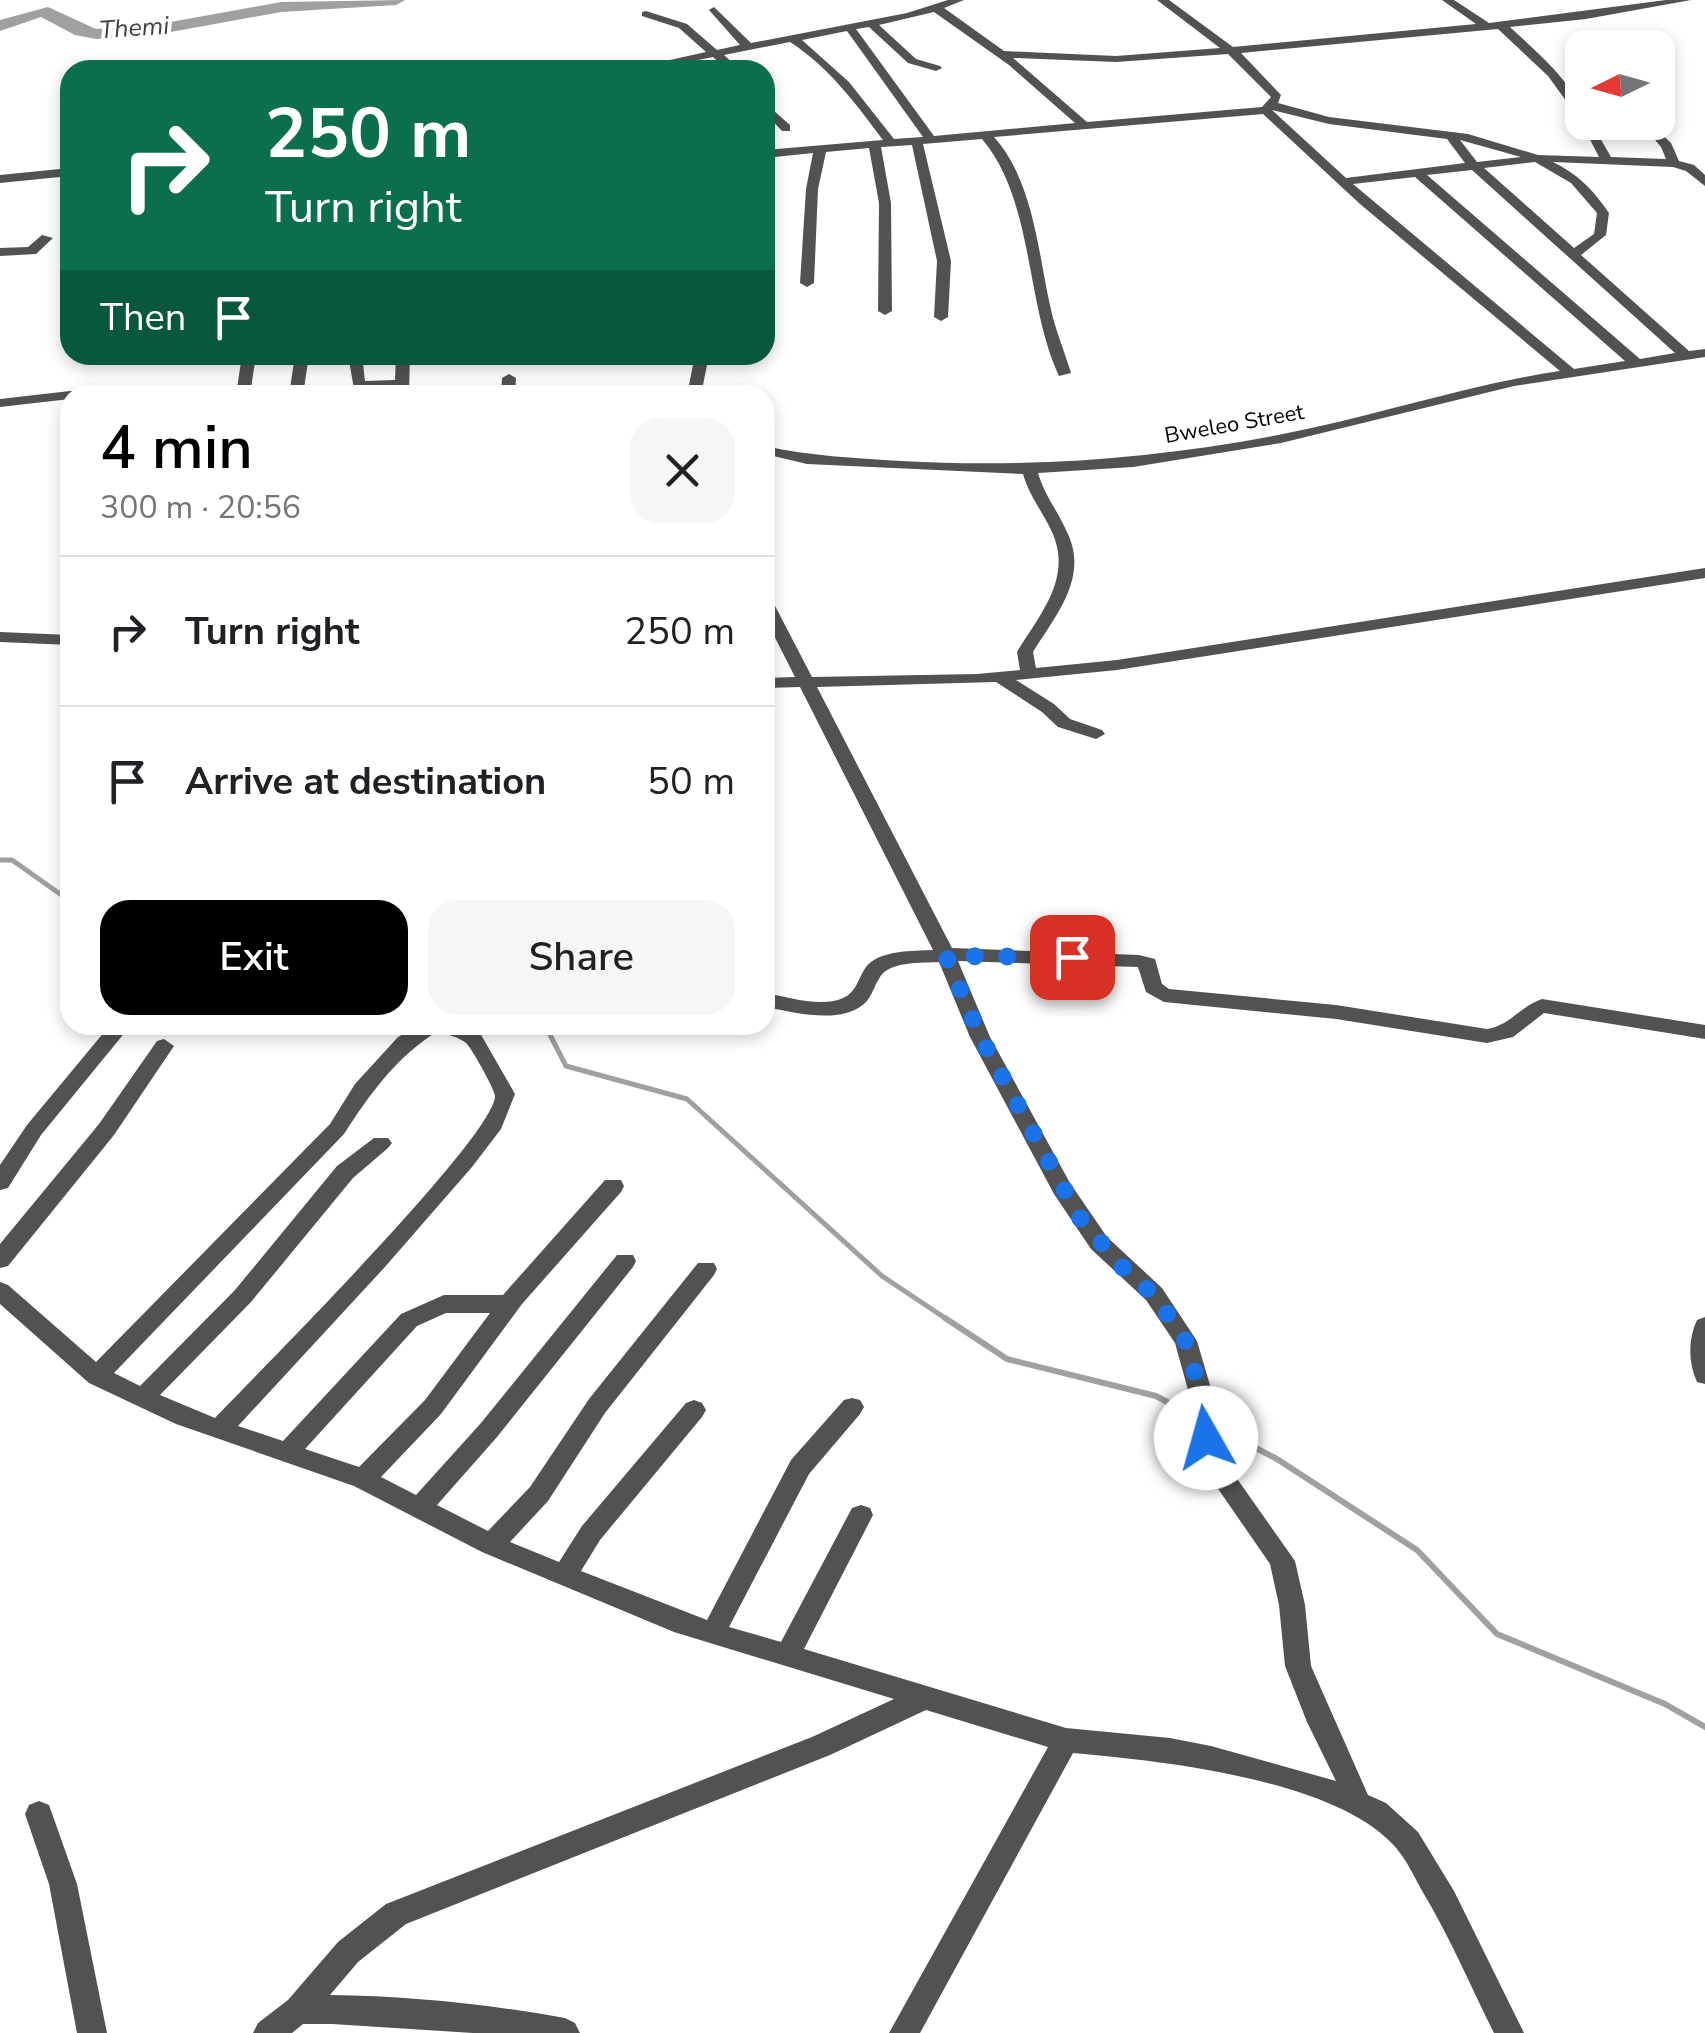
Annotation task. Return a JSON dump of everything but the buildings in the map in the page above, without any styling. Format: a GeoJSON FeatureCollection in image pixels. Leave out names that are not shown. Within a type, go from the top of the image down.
{"type":"FeatureCollection","features":[{"type":"Feature","properties":{"kind":"street"},"geometry":{"type":"LineString","coordinates":[[685,60],[850,28],[959,0]]}},
{"type":"Feature","properties":{"kind":"street"},"geometry":{"type":"LineString","coordinates":[[1162,0],[1260,75],[1276,96],[1269,108]]}},
{"type":"Feature","properties":{"kind":"street"},"geometry":{"type":"LineString","coordinates":[[1447,0],[1487,28]]}},
{"type":"Feature","properties":{"kind":"street"},"geometry":{"type":"LineString","coordinates":[[999,54],[1116,59],[1487,28],[1682,0]]}},
{"type":"Feature","properties":{"kind":"street"},"geometry":{"type":"LineString","coordinates":[[936,8],[962,23],[1086,126]]}},
{"type":"Feature","properties":{"kind":"street"},"geometry":{"type":"LineString","coordinates":[[714,10],[747,46]]}},
{"type":"Feature","properties":{"kind":"street"},"geometry":{"type":"LineString","coordinates":[[646,14],[683,26],[723,60]]}},
{"type":"Feature","properties":{"kind":"street"},"geometry":{"type":"LineString","coordinates":[[872,23],[912,62],[936,68]]}},
{"type":"Feature","properties":{"kind":"street"},"geometry":{"type":"LineString","coordinates":[[1502,26],[1552,74],[1565,93]]}},
{"type":"Feature","properties":{"kind":"street"},"geometry":{"type":"LineString","coordinates":[[850,28],[924,142],[944,261],[941,317]]}},
{"type":"Feature","properties":{"kind":"street"},"geometry":{"type":"LineString","coordinates":[[789,37],[818,58],[856,96],[891,144]]}},
{"type":"Feature","properties":{"kind":"street"},"geometry":{"type":"LineString","coordinates":[[1269,108],[1342,182],[1570,372]]}},
{"type":"Feature","properties":{"kind":"street"},"geometry":{"type":"LineString","coordinates":[[775,153],[1269,108],[1354,124],[1445,134],[1541,158],[1594,200],[1603,213],[1600,235],[1572,256]]}},
{"type":"Feature","properties":{"kind":"street"},"geometry":{"type":"LineString","coordinates":[[775,116],[786,128]]}},
{"type":"Feature","properties":{"kind":"street"},"geometry":{"type":"LineString","coordinates":[[1445,134],[1466,152],[1472,164],[1685,356]]}},
{"type":"Feature","properties":{"kind":"street"},"geometry":{"type":"LineString","coordinates":[[987,136],[1002,153],[1020,202],[1024,232],[1041,284],[1044,312],[1064,373]]}},
{"type":"Feature","properties":{"kind":"street"},"geometry":{"type":"LineString","coordinates":[[1596,140],[1607,160]]}},
{"type":"Feature","properties":{"kind":"street"},"geometry":{"type":"LineString","coordinates":[[1661,140],[1674,163]]}},
{"type":"Feature","properties":{"kind":"street"},"geometry":{"type":"LineString","coordinates":[[875,146],[885,203],[885,311]]}},
{"type":"Feature","properties":{"kind":"street"},"geometry":{"type":"LineString","coordinates":[[807,284],[812,189],[820,151]]}},
{"type":"Feature","properties":{"kind":"street"},"geometry":{"type":"LineString","coordinates":[[1342,182],[1541,158],[1674,163],[1703,177]]}},
{"type":"Feature","properties":{"kind":"street"},"geometry":{"type":"LineString","coordinates":[[1415,172],[1635,362]]}},
{"type":"Feature","properties":{"kind":"street"},"geometry":{"type":"LineString","coordinates":[[0,179],[60,173]]}},
{"type":"Feature","properties":{"kind":"street"},"geometry":{"type":"LineString","coordinates":[[0,252],[31,251],[46,238]]}},
{"type":"Feature","properties":{"kind":"street","name":"Bweleo Street"},"geometry":{"type":"LineString","coordinates":[[775,452],[807,460],[1030,470],[1132,463],[1265,442],[1514,382],[1705,353]]}},
{"type":"Feature","properties":{"kind":"street"},"geometry":{"type":"LineString","coordinates":[[509,378],[509,385]]}},
{"type":"Feature","properties":{"kind":"street"},"geometry":{"type":"LineString","coordinates":[[0,403],[60,396]]}},
{"type":"Feature","properties":{"kind":"street"},"geometry":{"type":"LineString","coordinates":[[1029,674],[1025,652],[1062,598],[1067,558],[1063,540],[1038,498],[1030,470]]}},
{"type":"Feature","properties":{"kind":"street"},"geometry":{"type":"LineString","coordinates":[[775,683],[1029,674],[1313,636],[1705,573]]}},
{"type":"Feature","properties":{"kind":"street"},"geometry":{"type":"LineString","coordinates":[[775,623],[946,956],[980,1036],[1080,1218],[1131,1277],[1154,1294],[1186,1342],[1208,1419],[1206,1438],[1215,1467],[1282,1561],[1292,1605],[1298,1666],[1358,1804]]}},
{"type":"Feature","properties":{"kind":"street"},"geometry":{"type":"LineString","coordinates":[[0,637],[60,640]]}},
{"type":"Feature","properties":{"kind":"street"},"geometry":{"type":"LineString","coordinates":[[999,677],[1048,708],[1064,723],[1096,734]]}},
{"type":"Feature","properties":{"kind":"street"},"geometry":{"type":"LineString","coordinates":[[775,1001],[810,1006],[848,1004],[858,998],[873,968],[885,962],[1007,954],[1139,961],[1148,964],[1153,986],[1164,995],[1336,1012],[1487,1036],[1512,1032],[1531,1010],[1542,1006],[1705,1032]]}},
{"type":"Feature","properties":{"kind":"street"},"geometry":{"type":"LineString","coordinates":[[0,1182],[34,1130],[112,1035]]}},
{"type":"Feature","properties":{"kind":"street"},"geometry":{"type":"LineString","coordinates":[[97,1376],[262,1202],[337,1130],[362,1089],[404,1042],[418,1035]]}},
{"type":"Feature","properties":{"kind":"street"},"geometry":{"type":"LineString","coordinates":[[219,1430],[497,1122],[505,1094],[489,1066],[484,1047],[465,1035]]}},
{"type":"Feature","properties":{"kind":"street"},"geometry":{"type":"LineString","coordinates":[[0,1260],[90,1153],[164,1046]]}},
{"type":"Feature","properties":{"kind":"street"},"geometry":{"type":"LineString","coordinates":[[144,1398],[243,1296],[345,1172],[381,1144]]}},
{"type":"Feature","properties":{"kind":"street"},"geometry":{"type":"LineString","coordinates":[[364,1480],[433,1407],[510,1304],[613,1186]]}},
{"type":"Feature","properties":{"kind":"street"},"geometry":{"type":"LineString","coordinates":[[419,1508],[489,1430],[625,1261]]}},
{"type":"Feature","properties":{"kind":"street"},"geometry":{"type":"LineString","coordinates":[[491,1545],[539,1494],[597,1406],[706,1268]]}},
{"type":"Feature","properties":{"kind":"street"},"geometry":{"type":"LineString","coordinates":[[0,1291],[97,1376],[219,1430],[364,1480],[491,1545],[713,1634],[1066,1740],[1211,1758],[1318,1786],[1376,1812],[1408,1841],[1444,1901],[1509,2033]]}},
{"type":"Feature","properties":{"kind":"street"},"geometry":{"type":"LineString","coordinates":[[288,1452],[409,1320],[444,1304],[510,1304]]}},
{"type":"Feature","properties":{"kind":"street"},"geometry":{"type":"LineString","coordinates":[[1705,1326],[1700,1349],[1705,1374]]}},
{"type":"Feature","properties":{"kind":"street"},"geometry":{"type":"LineString","coordinates":[[713,1634],[800,1466],[852,1407]]}},
{"type":"Feature","properties":{"kind":"street"},"geometry":{"type":"LineString","coordinates":[[564,1575],[591,1533],[694,1410]]}},
{"type":"Feature","properties":{"kind":"street"},"geometry":{"type":"LineString","coordinates":[[787,1656],[861,1515]]}},
{"type":"Feature","properties":{"kind":"street"},"geometry":{"type":"LineString","coordinates":[[268,2033],[298,2010],[348,1952],[396,1914],[821,1746],[924,1698]]}},
{"type":"Feature","properties":{"kind":"street"},"geometry":{"type":"LineString","coordinates":[[904,2033],[1066,1740]]}},
{"type":"Feature","properties":{"kind":"street"},"geometry":{"type":"LineString","coordinates":[[38,1814],[63,1884],[92,2033]]}},
{"type":"Feature","properties":{"kind":"street"},"geometry":{"type":"LineString","coordinates":[[298,2010],[373,2008],[496,2020],[566,2033]]}},
{"type":"Feature","properties":{"kind":"waterway","name":"Themi"},"geometry":{"type":"LineString","coordinates":[[0,26],[48,12],[81,31],[96,34],[154,30],[281,7],[396,0]]}},
{"type":"Feature","properties":{"kind":"waterway"},"geometry":{"type":"LineString","coordinates":[[0,860],[12,860],[60,894]]}},
{"type":"Feature","properties":{"kind":"waterway"},"geometry":{"type":"LineString","coordinates":[[550,1035],[566,1066],[687,1099],[882,1276],[945,1318]]}},
{"type":"Feature","properties":{"kind":"waterway"},"geometry":{"type":"LineString","coordinates":[[945,1318],[1007,1359],[1156,1396],[1191,1415]]}},
{"type":"Feature","properties":{"kind":"waterway"},"geometry":{"type":"LineString","coordinates":[[1227,1433],[1277,1459],[1417,1550],[1497,1634],[1665,1704],[1705,1727]]}},
{"type":"Feature","properties":{"kind":"route"},"geometry":{"type":"LineString","coordinates":[[1072,957],[946,956],[980,1036],[1080,1218],[1131,1277],[1154,1294],[1186,1342],[1208,1419],[1206,1438]]}}]}
